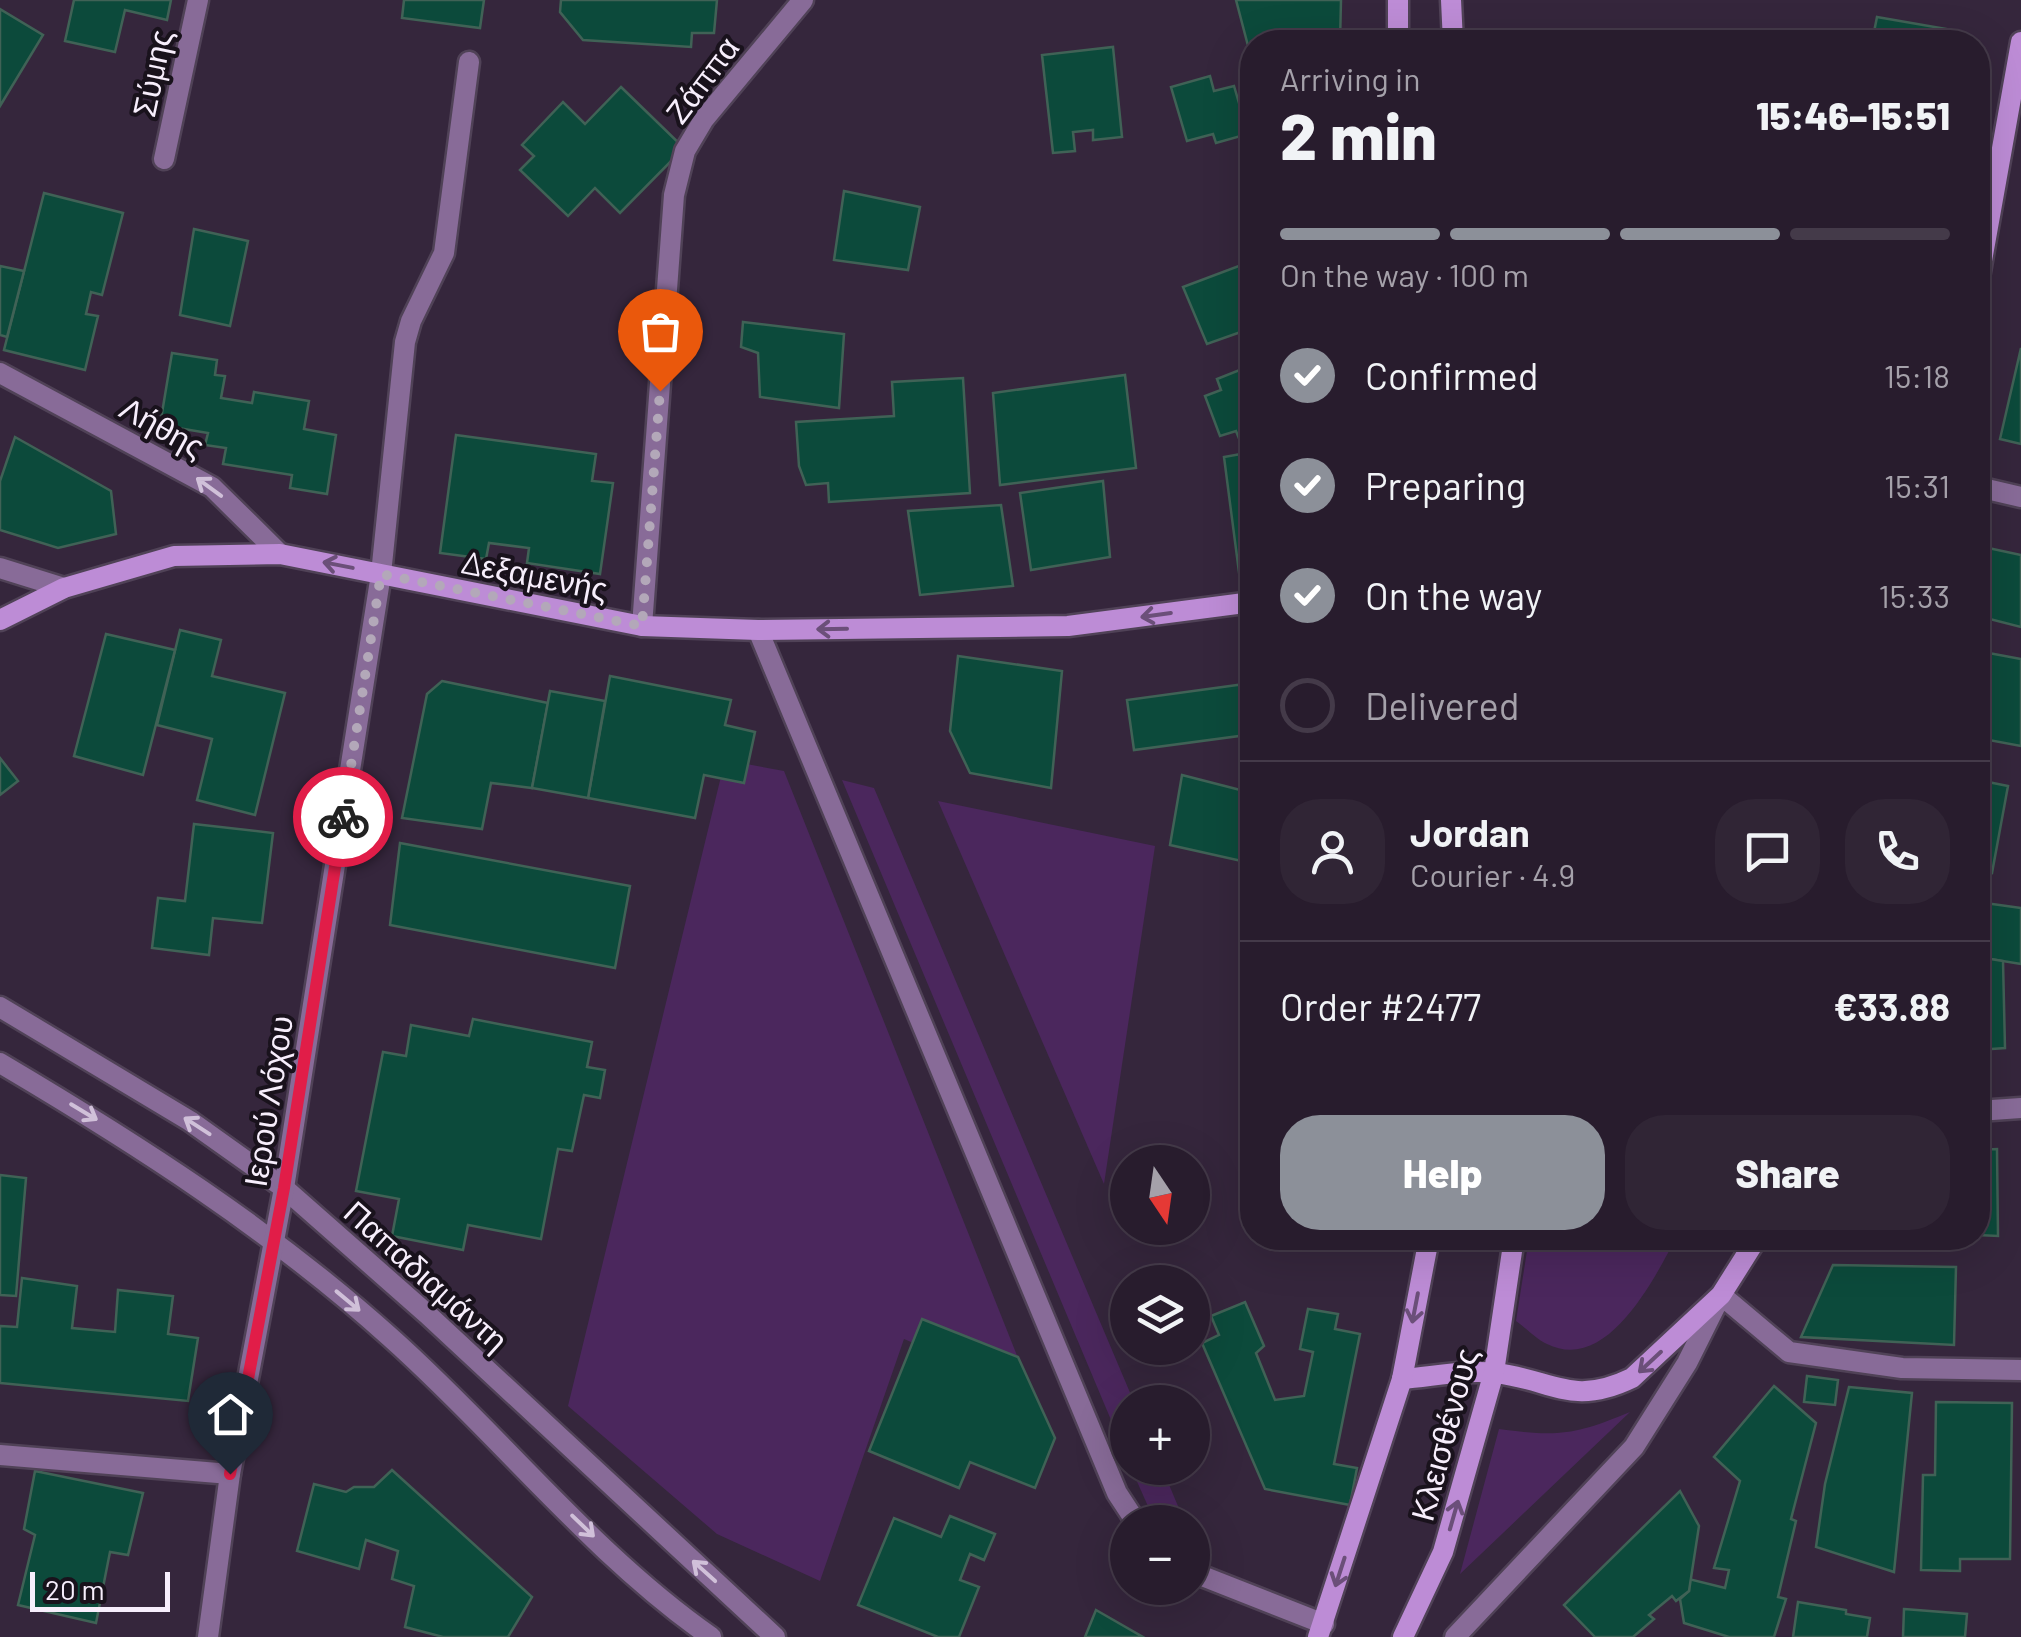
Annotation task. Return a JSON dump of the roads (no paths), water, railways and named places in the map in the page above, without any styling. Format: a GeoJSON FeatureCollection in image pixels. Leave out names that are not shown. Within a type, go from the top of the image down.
{"type":"FeatureCollection","features":[{"type":"Feature","properties":{"kind":"main road"},"geometry":{"type":"LineString","coordinates":[[1398,0],[1398,30]]}},
{"type":"Feature","properties":{"kind":"main road"},"geometry":{"type":"LineString","coordinates":[[1451,0],[1452,30]]}},
{"type":"Feature","properties":{"kind":"main road"},"geometry":{"type":"LineString","coordinates":[[1990,216],[2021,42]]}},
{"type":"Feature","properties":{"kind":"main road","name":"Δεξαμενής"},"geometry":{"type":"LineString","coordinates":[[0,620],[64,588],[174,556],[280,554],[642,626],[758,630],[1068,626],[1240,604]]}},
{"type":"Feature","properties":{"kind":"main road","name":"Κλεισθένους"},"geometry":{"type":"LineString","coordinates":[[1320,1630],[1402,1379],[1427,1250]]}},
{"type":"Feature","properties":{"kind":"main road","name":"Κλεισθένους"},"geometry":{"type":"LineString","coordinates":[[1404,1637],[1443,1552],[1494,1372],[1512,1250]]}},
{"type":"Feature","properties":{"kind":"main road"},"geometry":{"type":"LineString","coordinates":[[1402,1379],[1494,1372],[1570,1392],[1616,1386],[1632,1378],[1720,1295],[1749,1250]]}},
{"type":"Feature","properties":{"kind":"street","name":"Σύμης"},"geometry":{"type":"LineString","coordinates":[[164,159],[198,0]]}},
{"type":"Feature","properties":{"kind":"street","name":"Ζάππα"},"geometry":{"type":"LineString","coordinates":[[642,626],[674,195],[686,151],[704,118],[802,0]]}},
{"type":"Feature","properties":{"kind":"street","name":"Ιερού Λόχου"},"geometry":{"type":"LineString","coordinates":[[208,1637],[230,1474],[275,1242],[381,574],[406,342],[411,321],[444,253],[469,62]]}},
{"type":"Feature","properties":{"kind":"street","name":"Λήθης"},"geometry":{"type":"LineString","coordinates":[[0,373],[212,487],[280,554]]}},
{"type":"Feature","properties":{"kind":"street"},"geometry":{"type":"LineString","coordinates":[[1990,490],[2021,497]]}},
{"type":"Feature","properties":{"kind":"street"},"geometry":{"type":"LineString","coordinates":[[0,568],[64,588]]}},
{"type":"Feature","properties":{"kind":"street"},"geometry":{"type":"LineString","coordinates":[[758,630],[1125,1505]]}},
{"type":"Feature","properties":{"kind":"street","name":"Παπαδιαμάντη"},"geometry":{"type":"LineString","coordinates":[[0,1006],[190,1121],[284,1188],[413,1301],[775,1637]]}},
{"type":"Feature","properties":{"kind":"street"},"geometry":{"type":"LineString","coordinates":[[0,1062],[101,1122],[275,1242],[392,1338],[592,1535],[711,1637]]}},
{"type":"Feature","properties":{"kind":"street"},"geometry":{"type":"LineString","coordinates":[[1990,1110],[2021,1108]]}},
{"type":"Feature","properties":{"kind":"street"},"geometry":{"type":"LineString","coordinates":[[1455,1637],[1634,1447],[1687,1364],[1720,1295],[1789,1352],[1902,1368],[2021,1370]]}},
{"type":"Feature","properties":{"kind":"street"},"geometry":{"type":"LineString","coordinates":[[0,1455],[230,1474]]}},
{"type":"Feature","properties":{"kind":"street"},"geometry":{"type":"LineString","coordinates":[[1210,1580],[1320,1630]]}}]}
